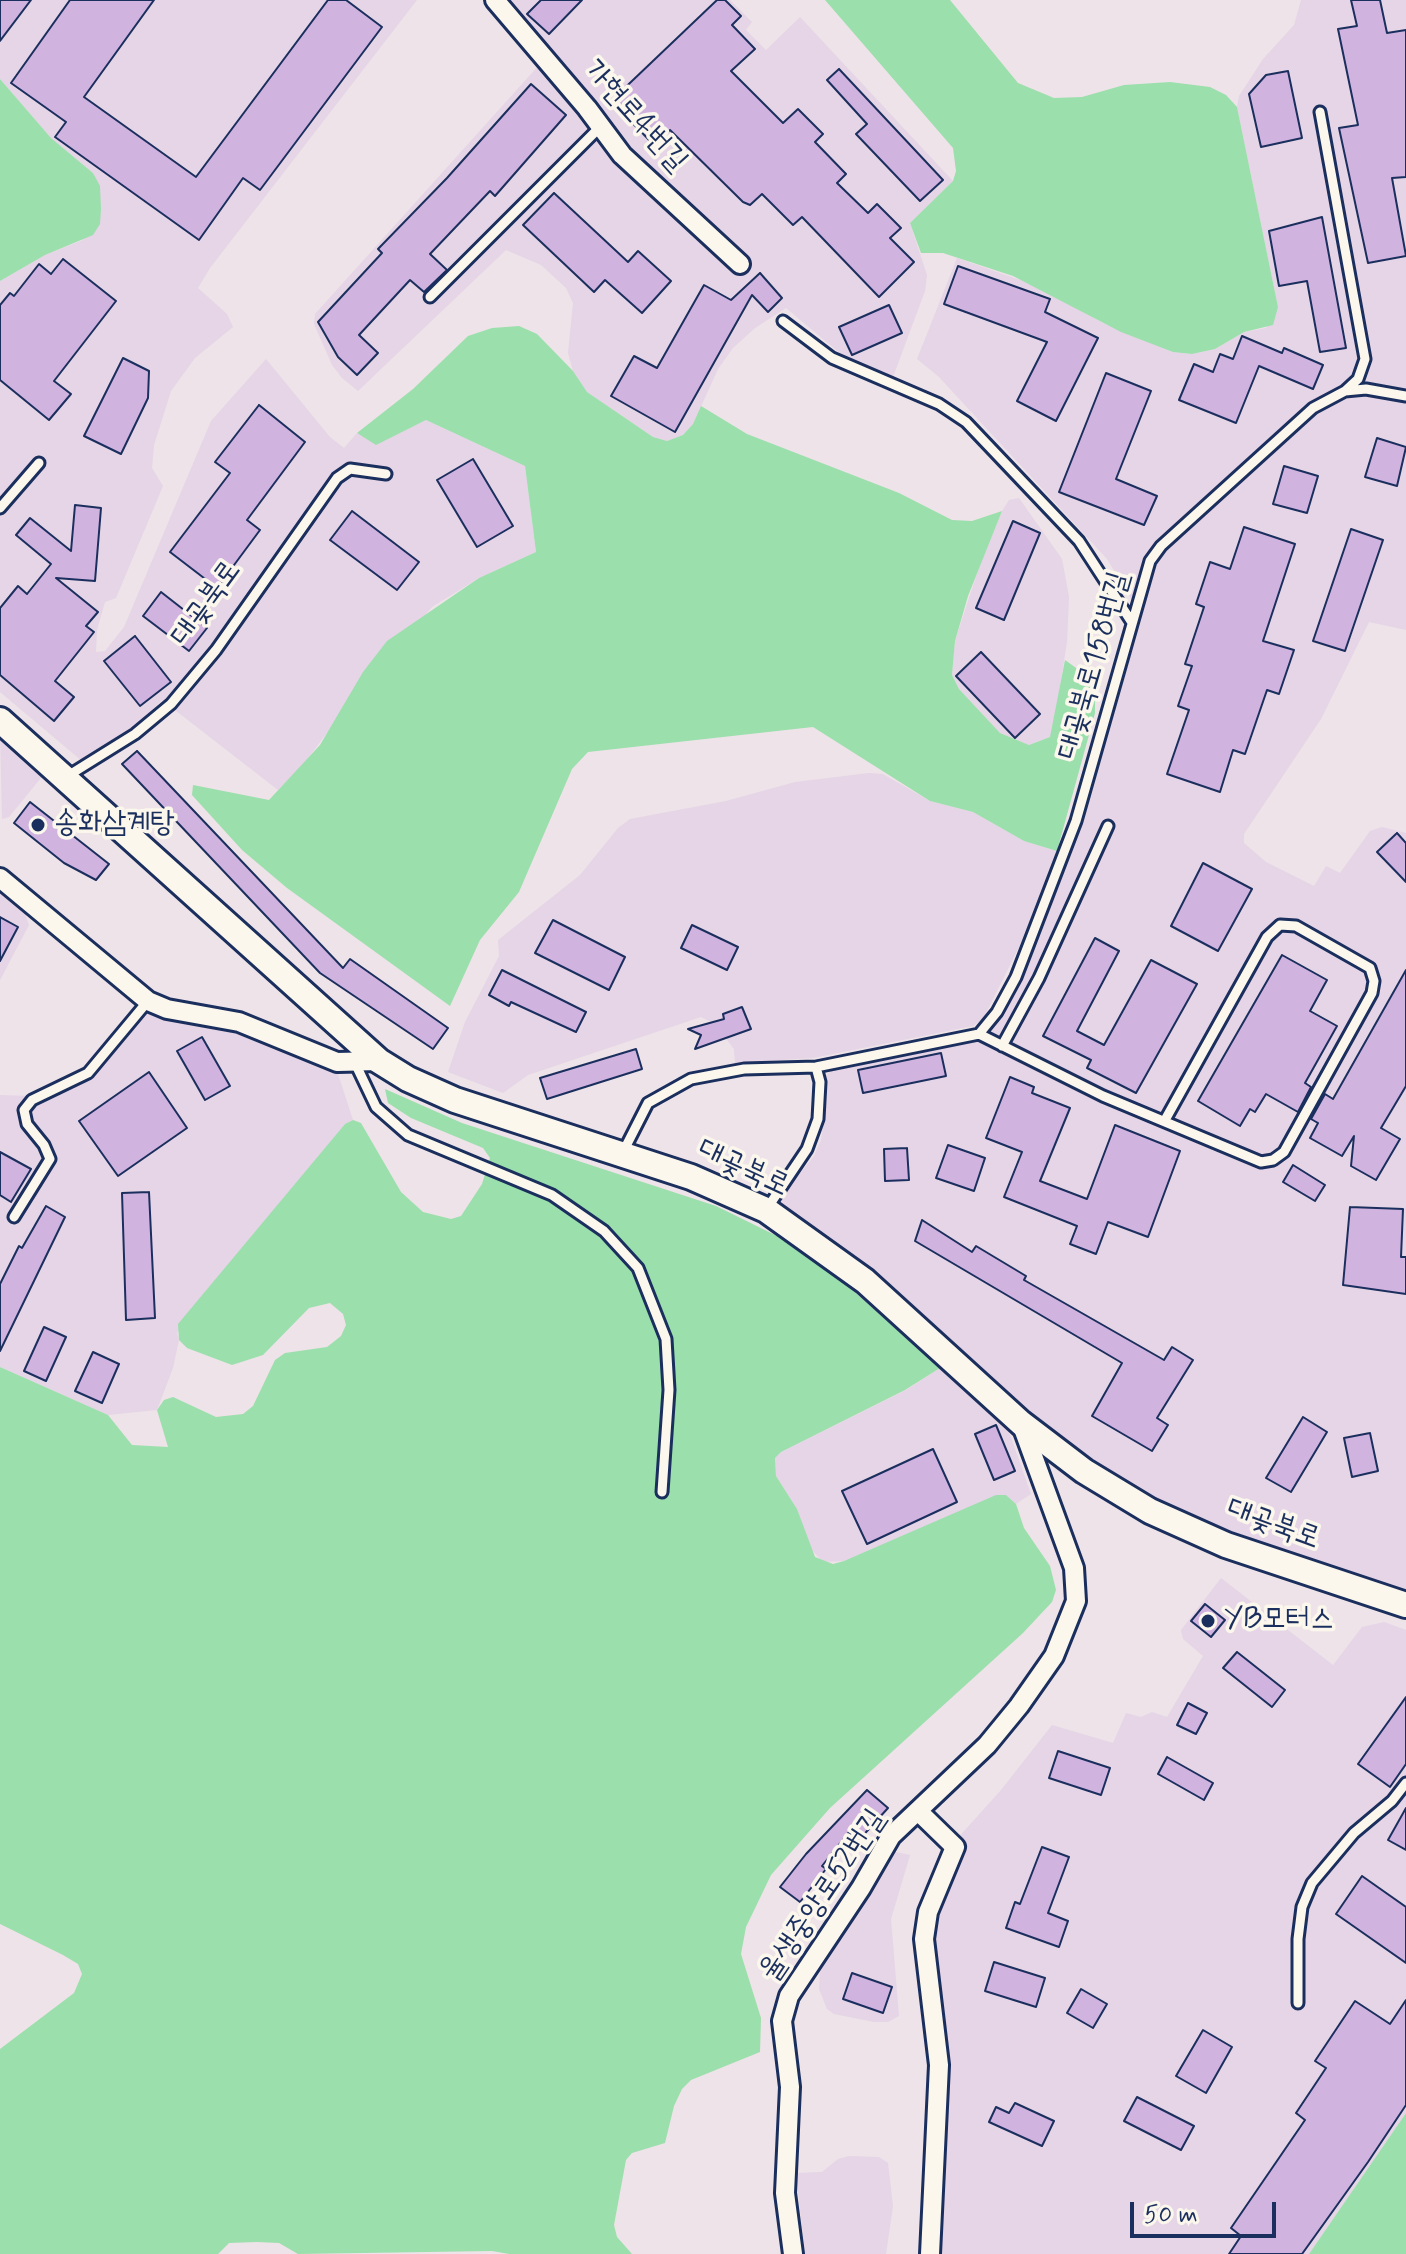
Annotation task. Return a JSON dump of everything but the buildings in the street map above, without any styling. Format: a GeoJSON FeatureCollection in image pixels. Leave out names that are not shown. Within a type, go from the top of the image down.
{"type":"FeatureCollection","features":[{"type":"Feature","properties":{"kind":"street","name":"가현로4번길"},"geometry":{"type":"LineString","coordinates":[[495,0],[622,155],[740,264]]}},
{"type":"Feature","properties":{"kind":"street","name":"대곶북로"},"geometry":{"type":"LineString","coordinates":[[0,720],[66,777],[367,1062],[455,1100],[691,1177],[766,1210],[865,1281],[1021,1423],[1084,1471],[1150,1511],[1226,1545],[1406,1605]]}},
{"type":"Feature","properties":{"kind":"street"},"geometry":{"type":"LineString","coordinates":[[0,878],[148,1001],[179,1012],[239,1022],[316,1055],[367,1062]]}},
{"type":"Feature","properties":{"kind":"street","name":"율생중앙로52번길"},"geometry":{"type":"LineString","coordinates":[[793,2254],[785,2193],[790,2087],[782,2021],[784,2008],[795,1985],[840,1920],[891,1836],[987,1745],[1019,1706],[1054,1656],[1076,1601],[1078,1586],[1071,1557],[1021,1423]]}},
{"type":"Feature","properties":{"kind":"street","name":"율생중앙로52번길"},"geometry":{"type":"LineString","coordinates":[[918,1811],[955,1847],[928,1912],[924,1939],[939,2065],[930,2254]]}},
{"type":"Feature","properties":{"kind":"lane"},"geometry":{"type":"LineString","coordinates":[[1320,112],[1365,359],[1358,379],[1345,391]]}},
{"type":"Feature","properties":{"kind":"lane"},"geometry":{"type":"LineString","coordinates":[[430,297],[601,126]]}},
{"type":"Feature","properties":{"kind":"lane"},"geometry":{"type":"LineString","coordinates":[[783,321],[832,358],[939,404],[966,422],[1079,541],[1131,621]]}},
{"type":"Feature","properties":{"kind":"lane"},"geometry":{"type":"LineString","coordinates":[[1345,391],[1366,389],[1406,396]]}},
{"type":"Feature","properties":{"kind":"lane","name":"대곶북로158번길"},"geometry":{"type":"LineString","coordinates":[[979,1034],[997,1012],[1016,977],[1076,821],[1144,575],[1161,546],[1313,408],[1345,391]]}},
{"type":"Feature","properties":{"kind":"lane"},"geometry":{"type":"LineString","coordinates":[[0,508],[39,463]]}},
{"type":"Feature","properties":{"kind":"lane","name":"대곶북로"},"geometry":{"type":"LineString","coordinates":[[66,777],[135,734],[171,704],[216,650],[337,478],[350,469],[386,474]]}},
{"type":"Feature","properties":{"kind":"lane"},"geometry":{"type":"LineString","coordinates":[[1002,1046],[1052,953],[1108,826]]}},
{"type":"Feature","properties":{"kind":"lane"},"geometry":{"type":"LineString","coordinates":[[621,1155],[648,1103],[691,1079],[744,1069],[816,1067],[979,1034],[1103,1096],[1261,1162],[1273,1160],[1284,1152],[1372,993],[1374,981],[1370,968],[1296,926],[1280,925],[1267,937],[1165,1120]]}},
{"type":"Feature","properties":{"kind":"lane"},"geometry":{"type":"LineString","coordinates":[[14,1217],[50,1159],[27,1124],[24,1110],[32,1100],[88,1073],[148,1001]]}},
{"type":"Feature","properties":{"kind":"lane","name":"대곶북로"},"geometry":{"type":"LineString","coordinates":[[367,1062],[376,1107],[408,1135],[552,1195],[604,1231],[638,1268],[666,1339],[669,1390],[662,1492]]}},
{"type":"Feature","properties":{"kind":"lane"},"geometry":{"type":"LineString","coordinates":[[766,1210],[807,1149],[818,1119],[820,1082],[816,1067]]}},
{"type":"Feature","properties":{"kind":"lane"},"geometry":{"type":"LineString","coordinates":[[1298,2003],[1298,1939],[1302,1907],[1312,1883],[1354,1833],[1392,1801],[1406,1783]]}},
{"type":"Feature","properties":{"kind":"shaded area"},"geometry":{"type":"Polygon","coordinates":[[[0,0],[417,0],[210,268],[198,288],[227,314],[233,327],[195,358],[171,391],[154,445],[152,468],[163,486],[116,598],[105,602],[97,630],[96,652],[105,651],[124,627],[211,421],[266,359],[330,437],[344,448],[357,433],[376,444],[426,420],[525,466],[536,552],[479,578],[432,607],[302,766],[278,790],[162,700],[141,721],[82,761],[0,692],[0,281],[45,255],[83,240],[93,173],[51,138],[0,79],[0,0]]]}},
{"type":"Feature","properties":{"kind":"shaded area"},"geometry":{"type":"Polygon","coordinates":[[[502,0],[730,0],[752,22],[746,30],[766,50],[800,17],[953,181],[910,223],[927,275],[925,291],[893,377],[842,355],[786,308],[755,328],[733,348],[718,369],[693,424],[683,435],[667,441],[653,437],[587,392],[573,371],[568,353],[573,303],[566,288],[541,265],[506,250],[358,391],[342,378],[332,365],[314,324],[315,314],[549,54],[502,0]]]}},
{"type":"Feature","properties":{"kind":"shaded area"},"geometry":{"type":"Polygon","coordinates":[[[1301,0],[1406,0],[1406,630],[1369,622],[1321,719],[1244,834],[1244,843],[1266,862],[1314,886],[1326,866],[1340,873],[1370,831],[1382,827],[1406,833],[1406,1594],[1258,1545],[1185,1516],[1102,1469],[1013,1398],[870,1271],[781,1203],[784,1193],[814,1156],[821,1140],[827,1098],[826,1075],[832,1070],[860,1063],[975,1040],[986,1035],[1004,1011],[1039,938],[1081,823],[1142,617],[1107,559],[939,377],[917,359],[957,258],[1037,286],[1101,322],[1173,352],[1192,354],[1215,349],[1244,332],[1266,328],[1278,307],[1237,107],[1239,96],[1263,59],[1294,25],[1301,0]]]}},
{"type":"Feature","properties":{"kind":"shaded area"},"geometry":{"type":"Polygon","coordinates":[[[1019,498],[1062,559],[1069,597],[1067,642],[1054,725],[1050,737],[1029,745],[1000,733],[959,689],[952,675],[955,641],[981,561],[1002,511],[1009,500],[1019,498]]]}},
{"type":"Feature","properties":{"kind":"shaded area"},"geometry":{"type":"Polygon","coordinates":[[[0,733],[45,773],[9,817],[2,819],[0,733]]]}},
{"type":"Feature","properties":{"kind":"shaded area"},"geometry":{"type":"Polygon","coordinates":[[[883,774],[930,801],[973,812],[1024,841],[1057,851],[1025,935],[983,1019],[973,1026],[813,1058],[735,1063],[734,1049],[715,1024],[701,1017],[528,1075],[503,1093],[448,1072],[465,1022],[499,956],[498,940],[580,875],[618,828],[630,819],[726,801],[795,782],[883,774]]]}},
{"type":"Feature","properties":{"kind":"shaded area"},"geometry":{"type":"Polygon","coordinates":[[[0,890],[24,911],[29,925],[0,980],[0,890]]]}},
{"type":"Feature","properties":{"kind":"shaded area"},"geometry":{"type":"Polygon","coordinates":[[[140,1002],[217,1021],[337,1071],[353,1120],[345,1124],[177,1333],[179,1340],[173,1368],[157,1410],[108,1415],[0,1367],[0,1095],[28,1096],[84,1068],[140,1002]]]}},
{"type":"Feature","properties":{"kind":"shaded area"},"geometry":{"type":"Polygon","coordinates":[[[940,1368],[1008,1429],[1031,1494],[1016,1504],[1006,1495],[844,1561],[823,1562],[809,1547],[797,1509],[776,1476],[775,1458],[781,1452],[906,1390],[940,1368]]]}},
{"type":"Feature","properties":{"kind":"shaded area"},"geometry":{"type":"Polygon","coordinates":[[[1221,1578],[1333,1665],[1362,1627],[1384,1622],[1406,1630],[1406,2113],[1309,2254],[935,2254],[930,1932],[956,1840],[1001,1790],[1052,1725],[1113,1743],[1126,1713],[1141,1717],[1152,1712],[1167,1717],[1203,1656],[1183,1639],[1181,1630],[1221,1578]]]}},
{"type":"Feature","properties":{"kind":"shaded area"},"geometry":{"type":"Polygon","coordinates":[[[891,1851],[910,1855],[891,1919],[899,2016],[888,2022],[874,2022],[834,2014],[827,2009],[819,1989],[820,1972],[891,1851]]]}},
{"type":"Feature","properties":{"kind":"shaded area"},"geometry":{"type":"Polygon","coordinates":[[[849,2156],[879,2157],[888,2163],[893,2206],[886,2254],[805,2254],[796,2173],[822,2172],[838,2159],[849,2156]]]}},
{"type":"Feature","properties":{"kind":"green space"},"geometry":{"type":"Polygon","coordinates":[[[825,0],[950,0],[1018,83],[1054,98],[1082,97],[1124,85],[1170,82],[1210,87],[1226,95],[1237,107],[1278,307],[1273,325],[1244,332],[1215,349],[1192,354],[1173,352],[1121,332],[1013,276],[943,253],[921,253],[910,223],[953,181],[956,171],[953,148],[825,0]]]}},
{"type":"Feature","properties":{"kind":"green space"},"geometry":{"type":"Polygon","coordinates":[[[0,79],[51,138],[93,173],[100,186],[101,209],[100,224],[93,235],[45,255],[0,281],[0,79]]]}},
{"type":"Feature","properties":{"kind":"green space"},"geometry":{"type":"Polygon","coordinates":[[[519,326],[537,334],[573,371],[587,392],[653,437],[667,441],[683,435],[693,424],[701,406],[747,434],[899,493],[952,520],[972,521],[1002,511],[968,596],[955,641],[952,675],[959,689],[1000,733],[1029,745],[1050,737],[1065,660],[1090,678],[1095,688],[1095,713],[1057,851],[1024,841],[973,812],[930,801],[813,727],[588,752],[572,769],[519,892],[480,940],[450,1006],[287,888],[242,850],[192,795],[193,785],[269,800],[320,745],[363,672],[387,641],[479,578],[536,552],[525,466],[426,420],[376,445],[357,433],[413,389],[468,336],[492,328],[519,326]]]}},
{"type":"Feature","properties":{"kind":"green space"},"geometry":{"type":"Polygon","coordinates":[[[385,1089],[462,1123],[716,1206],[777,1236],[849,1287],[940,1368],[905,1390],[781,1452],[775,1458],[776,1476],[797,1509],[815,1557],[833,1564],[844,1561],[996,1495],[1006,1495],[1016,1504],[1024,1528],[1050,1566],[1056,1590],[1052,1602],[1023,1633],[830,1808],[771,1875],[746,1927],[741,1954],[761,2018],[760,2052],[691,2080],[682,2089],[674,2106],[665,2143],[632,2153],[626,2160],[614,2225],[617,2237],[632,2254],[509,2254],[492,2251],[298,2254],[279,2243],[257,2242],[229,2243],[218,2254],[0,2254],[0,2049],[74,1993],[82,1974],[78,1964],[0,1924],[0,1367],[108,1415],[132,1445],[168,1447],[157,1410],[164,1400],[173,1397],[216,1417],[243,1414],[253,1406],[275,1360],[285,1353],[327,1347],[341,1336],[346,1325],[343,1314],[330,1303],[309,1308],[263,1355],[232,1365],[187,1348],[179,1340],[178,1324],[345,1124],[353,1120],[361,1123],[401,1192],[423,1212],[451,1219],[461,1216],[482,1184],[490,1158],[483,1148],[411,1118],[388,1103],[385,1089]]]}},
{"type":"Feature","properties":{"kind":"green space"},"geometry":{"type":"Polygon","coordinates":[[[1406,2113],[1406,2254],[1309,2254],[1406,2113]]]}},
{"type":"Feature","properties":{"kind":"place","name":"송화삼계탕"},"geometry":{"type":"Point","coordinates":[38,825]}},
{"type":"Feature","properties":{"kind":"place","name":"YB모터스"},"geometry":{"type":"Point","coordinates":[1208,1621]}}]}
